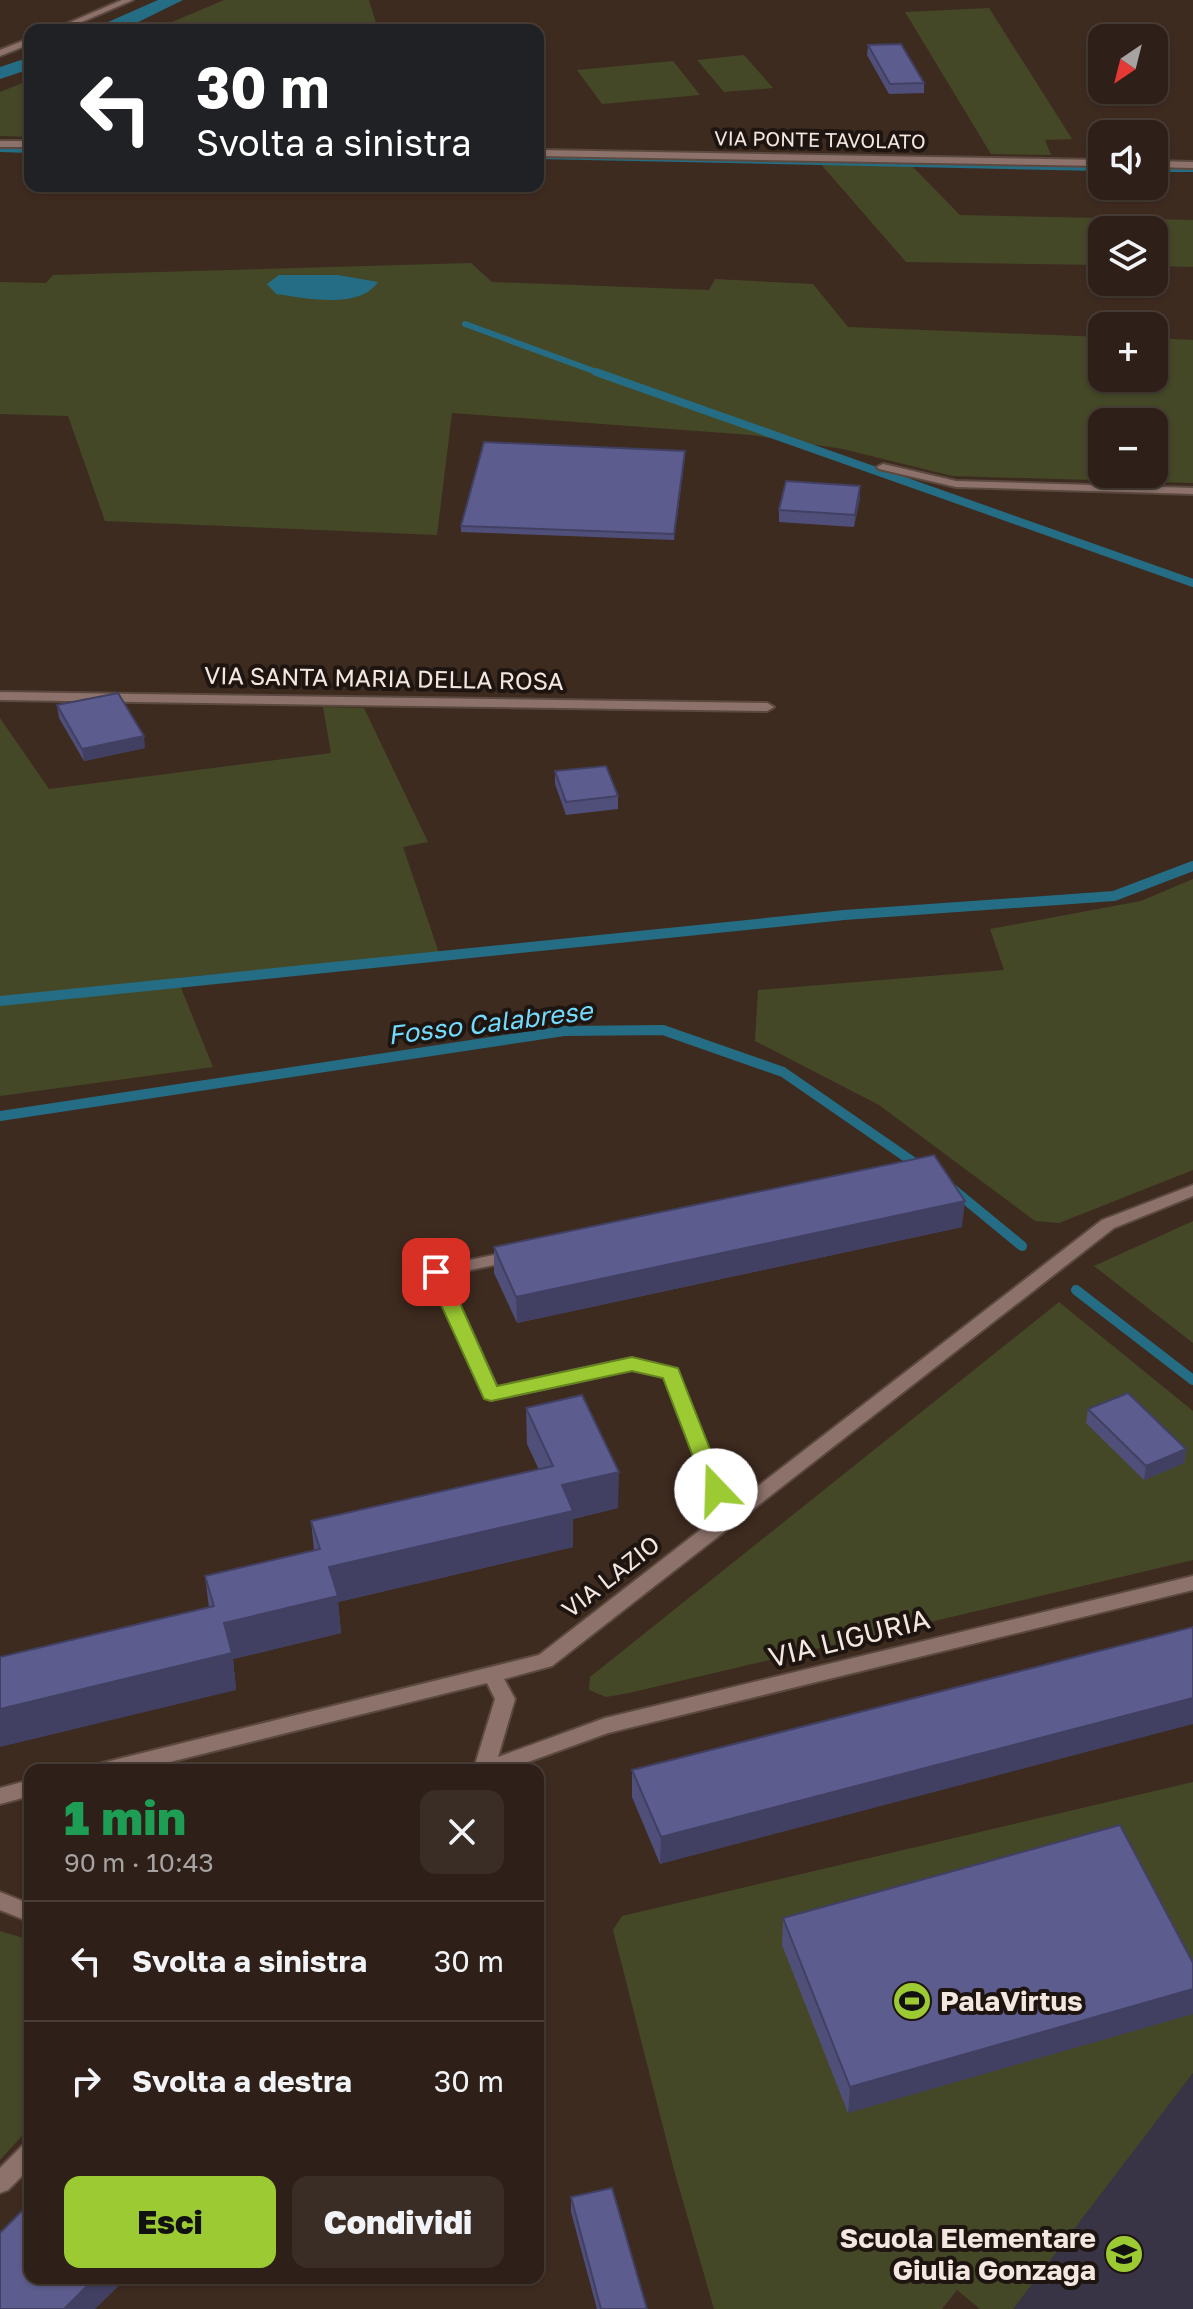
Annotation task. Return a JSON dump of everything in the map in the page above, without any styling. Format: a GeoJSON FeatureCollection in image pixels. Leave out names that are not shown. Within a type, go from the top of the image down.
{"type":"FeatureCollection","features":[{"type":"Feature","properties":{"kind":"street"},"geometry":{"type":"LineString","coordinates":[[71,24],[129,0]]}},
{"type":"Feature","properties":{"kind":"street"},"geometry":{"type":"LineString","coordinates":[[0,53],[24,43]]}},
{"type":"Feature","properties":{"kind":"street"},"geometry":{"type":"LineString","coordinates":[[0,144],[24,144]]}},
{"type":"Feature","properties":{"kind":"street","name":"VIA PONTE TAVOLATO"},"geometry":{"type":"LineString","coordinates":[[544,153],[1088,163]]}},
{"type":"Feature","properties":{"kind":"street"},"geometry":{"type":"LineString","coordinates":[[1168,164],[1193,165]]}},
{"type":"Feature","properties":{"kind":"street"},"geometry":{"type":"LineString","coordinates":[[883,467],[956,484],[1193,491]]}},
{"type":"Feature","properties":{"kind":"street","name":"VIA SANTA MARIA DELLA ROSA"},"geometry":{"type":"LineString","coordinates":[[0,696],[767,707]]}},
{"type":"Feature","properties":{"kind":"street","name":"VIA LAZIO"},"geometry":{"type":"LineString","coordinates":[[131,1764],[545,1661],[1108,1224],[1193,1190]]}},
{"type":"Feature","properties":{"kind":"street"},"geometry":{"type":"LineString","coordinates":[[528,1252],[436,1272],[491,1394],[632,1364],[671,1373],[727,1519]]}},
{"type":"Feature","properties":{"kind":"street","name":"VIA LIGURIA"},"geometry":{"type":"LineString","coordinates":[[501,1764],[605,1726],[1193,1583]]}},
{"type":"Feature","properties":{"kind":"street"},"geometry":{"type":"LineString","coordinates":[[485,1764],[505,1699],[493,1676]]}},
{"type":"Feature","properties":{"kind":"street"},"geometry":{"type":"LineString","coordinates":[[0,1796],[24,1790]]}},
{"type":"Feature","properties":{"kind":"street"},"geometry":{"type":"LineString","coordinates":[[0,1901],[24,1911]]}},
{"type":"Feature","properties":{"kind":"street"},"geometry":{"type":"LineString","coordinates":[[0,2183],[24,2159]]}},
{"type":"Feature","properties":{"kind":"shaded area","name":"Scuola Elementare Giulia Gonzaga"},"geometry":{"type":"Polygon","coordinates":[[[1193,2073],[1193,2309],[1013,2309],[1116,2173],[1193,2073]]]}},
{"type":"Feature","properties":{"kind":"green space"},"geometry":{"type":"Polygon","coordinates":[[[224,0],[369,0],[376,24],[167,24],[224,0]]]}},
{"type":"Feature","properties":{"kind":"green space"},"geometry":{"type":"Polygon","coordinates":[[[989,8],[1072,139],[1045,140],[1051,155],[991,154],[905,12],[989,8]]]}},
{"type":"Feature","properties":{"kind":"green space"},"geometry":{"type":"Polygon","coordinates":[[[744,55],[773,88],[724,92],[697,60],[744,55]]]}},
{"type":"Feature","properties":{"kind":"green space"},"geometry":{"type":"Polygon","coordinates":[[[673,61],[700,95],[602,104],[577,70],[673,61]]]}},
{"type":"Feature","properties":{"kind":"green space"},"geometry":{"type":"Polygon","coordinates":[[[24,82],[24,137],[0,136],[0,92],[24,82]]]}},
{"type":"Feature","properties":{"kind":"green space"},"geometry":{"type":"Polygon","coordinates":[[[819,162],[910,164],[960,215],[1088,218],[1088,265],[906,262],[819,162]]]}},
{"type":"Feature","properties":{"kind":"green space"},"geometry":{"type":"Polygon","coordinates":[[[1168,219],[1193,220],[1193,267],[1168,266],[1168,219]]]}},
{"type":"Feature","properties":{"kind":"green space"},"geometry":{"type":"Polygon","coordinates":[[[471,263],[492,282],[709,290],[715,279],[813,284],[848,327],[1088,336],[1088,392],[1168,392],[1168,339],[1193,340],[1193,483],[1168,482],[1168,408],[1088,408],[1088,480],[952,476],[843,449],[751,435],[452,413],[437,535],[105,521],[68,416],[0,414],[0,282],[46,283],[53,275],[471,263]]]}},
{"type":"Feature","properties":{"kind":"green space"},"geometry":{"type":"Polygon","coordinates":[[[323,707],[364,708],[428,842],[403,847],[439,953],[177,978],[213,1067],[0,1096],[0,718],[49,789],[331,753],[323,707]]]}},
{"type":"Feature","properties":{"kind":"green space"},"geometry":{"type":"Polygon","coordinates":[[[1193,879],[1193,1170],[1059,1223],[1035,1221],[879,1105],[755,1041],[758,990],[1004,970],[990,929],[1141,901],[1193,879]]]}},
{"type":"Feature","properties":{"kind":"green space"},"geometry":{"type":"Polygon","coordinates":[[[1193,1221],[1193,1343],[1094,1266],[1193,1221]]]}},
{"type":"Feature","properties":{"kind":"green space"},"geometry":{"type":"Polygon","coordinates":[[[1059,1302],[1193,1411],[1193,1560],[629,1693],[606,1697],[589,1690],[590,1677],[1059,1302]]]}},
{"type":"Feature","properties":{"kind":"green space","name":"PalaVirtus"},"geometry":{"type":"Polygon","coordinates":[[[1193,1782],[1193,2073],[1013,2309],[980,2309],[957,2290],[942,2309],[714,2309],[674,2170],[613,1930],[622,1916],[1193,1782]]]}},
{"type":"Feature","properties":{"kind":"green space"},"geometry":{"type":"Polygon","coordinates":[[[0,1931],[24,1938],[24,2134],[0,2160],[0,1931]]]}},
{"type":"Feature","properties":{"kind":"water"},"geometry":{"type":"Polygon","coordinates":[[[279,275],[338,275],[378,282],[358,296],[316,299],[276,294],[267,284],[279,275]]]}},
{"type":"Feature","properties":{"kind":"building"},"geometry":{"type":"Polygon","coordinates":[[[901,44],[924,83],[890,84],[868,45],[901,44]]]}},
{"type":"Feature","properties":{"kind":"building"},"geometry":{"type":"Polygon","coordinates":[[[484,442],[685,451],[674,534],[461,526],[484,442]]]}},
{"type":"Feature","properties":{"kind":"building"},"geometry":{"type":"Polygon","coordinates":[[[786,481],[860,486],[855,515],[779,510],[786,481]]]}},
{"type":"Feature","properties":{"kind":"building"},"geometry":{"type":"Polygon","coordinates":[[[118,693],[144,736],[82,749],[57,705],[118,693]]]}},
{"type":"Feature","properties":{"kind":"building"},"geometry":{"type":"Polygon","coordinates":[[[606,766],[618,796],[566,802],[555,771],[606,766]]]}},
{"type":"Feature","properties":{"kind":"building"},"geometry":{"type":"Polygon","coordinates":[[[934,1155],[965,1201],[516,1297],[494,1247],[934,1155]]]}},
{"type":"Feature","properties":{"kind":"building"},"geometry":{"type":"Polygon","coordinates":[[[1128,1393],[1186,1449],[1146,1466],[1088,1409],[1128,1393]]]}},
{"type":"Feature","properties":{"kind":"building"},"geometry":{"type":"Polygon","coordinates":[[[582,1395],[619,1472],[562,1485],[573,1511],[329,1567],[338,1596],[224,1623],[232,1653],[0,1709],[0,1657],[214,1606],[205,1576],[320,1549],[311,1521],[553,1466],[526,1408],[582,1395]]]}},
{"type":"Feature","properties":{"kind":"building"},"geometry":{"type":"Polygon","coordinates":[[[1193,1627],[1193,1698],[661,1837],[632,1770],[1193,1627]]]}},
{"type":"Feature","properties":{"kind":"building"},"geometry":{"type":"Polygon","coordinates":[[[1120,1825],[1193,1963],[1193,1989],[850,2087],[783,1918],[1120,1825]]]}},
{"type":"Feature","properties":{"kind":"building"},"geometry":{"type":"Polygon","coordinates":[[[612,2188],[647,2309],[601,2309],[571,2197],[612,2188]]]}},
{"type":"Feature","properties":{"kind":"building"},"geometry":{"type":"Polygon","coordinates":[[[24,2209],[24,2284],[89,2284],[64,2309],[0,2309],[0,2233],[24,2209]]]}},
{"type":"Feature","properties":{"kind":"waterway"},"geometry":{"type":"LineString","coordinates":[[120,24],[174,0]]}},
{"type":"Feature","properties":{"kind":"waterway"},"geometry":{"type":"LineString","coordinates":[[0,73],[24,65]]}},
{"type":"Feature","properties":{"kind":"waterway"},"geometry":{"type":"LineString","coordinates":[[0,149],[24,150]]}},
{"type":"Feature","properties":{"kind":"waterway"},"geometry":{"type":"LineString","coordinates":[[544,156],[1088,168]]}},
{"type":"Feature","properties":{"kind":"waterway"},"geometry":{"type":"LineString","coordinates":[[1168,169],[1193,169]]}},
{"type":"Feature","properties":{"kind":"waterway"},"geometry":{"type":"LineString","coordinates":[[465,324],[602,374]]}},
{"type":"Feature","properties":{"kind":"waterway"},"geometry":{"type":"LineString","coordinates":[[596,372],[1193,583]]}},
{"type":"Feature","properties":{"kind":"waterway"},"geometry":{"type":"LineString","coordinates":[[0,1001],[844,915],[1114,896],[1193,866]]}},
{"type":"Feature","properties":{"kind":"waterway","name":"Fosso Calabrese"},"geometry":{"type":"LineString","coordinates":[[0,1116],[564,1031],[663,1030],[783,1072],[919,1166]]}},
{"type":"Feature","properties":{"kind":"waterway","name":"Fosso Calabrese"},"geometry":{"type":"LineString","coordinates":[[949,1186],[1022,1246]]}},
{"type":"Feature","properties":{"kind":"waterway","name":"Fosso Calabrese"},"geometry":{"type":"LineString","coordinates":[[1076,1290],[1193,1380]]}},
{"type":"Feature","properties":{"kind":"place","name":"PalaVirtus"},"geometry":{"type":"Point","coordinates":[912,2001]}},
{"type":"Feature","properties":{"kind":"place","name":"Scuola Elementare Giulia Gonzaga"},"geometry":{"type":"Point","coordinates":[1124,2254]}},
{"type":"Feature","properties":{"kind":"route"},"geometry":{"type":"LineString","coordinates":[[436,1272],[491,1394],[632,1364],[671,1373],[716,1490]]}}]}
